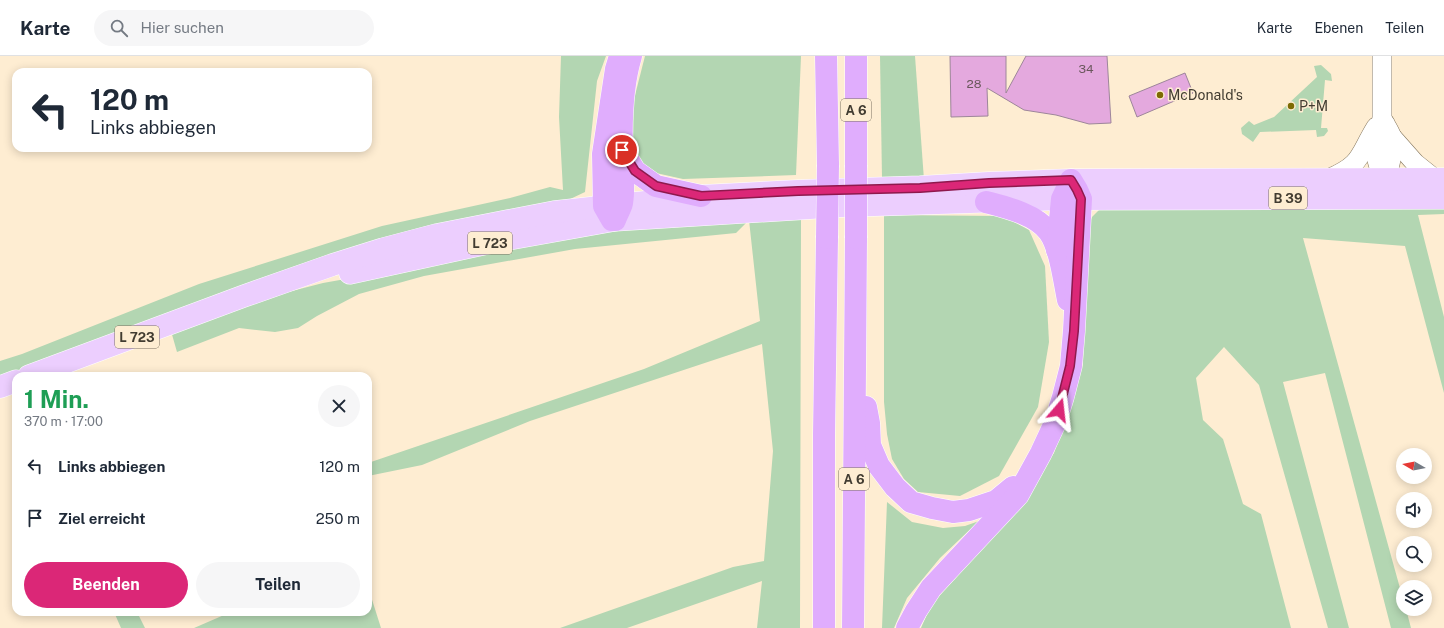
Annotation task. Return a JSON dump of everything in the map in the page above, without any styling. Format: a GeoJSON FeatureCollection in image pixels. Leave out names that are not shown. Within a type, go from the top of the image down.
{"type":"FeatureCollection","features":[{"type":"Feature","properties":{"kind":"highway"},"geometry":{"type":"LineString","coordinates":[[614,210],[603,154],[615,77],[620,56]]}},
{"type":"Feature","properties":{"kind":"highway"},"geometry":{"type":"LineString","coordinates":[[614,210],[623,182],[623,104],[626,72],[632,56]]}},
{"type":"Feature","properties":{"kind":"highway","name":"A 6"},"geometry":{"type":"LineString","coordinates":[[853,628],[856,56]]}},
{"type":"Feature","properties":{"kind":"highway","name":"A 6"},"geometry":{"type":"LineString","coordinates":[[824,628],[824,435],[828,165],[825,59]]}},
{"type":"Feature","properties":{"kind":"highway"},"geometry":{"type":"LineString","coordinates":[[622,150],[635,171],[656,186],[701,196]]}},
{"type":"Feature","properties":{"kind":"highway"},"geometry":{"type":"LineString","coordinates":[[1057,250],[1071,199],[1077,190],[1071,180]]}},
{"type":"Feature","properties":{"kind":"highway"},"geometry":{"type":"LineString","coordinates":[[907,628],[931,588],[1018,495],[1055,423],[1063,398],[1070,366],[1074,331],[1071,199]]}},
{"type":"Feature","properties":{"kind":"highway"},"geometry":{"type":"LineString","coordinates":[[986,202],[1020,211],[1039,223],[1049,232],[1057,250],[1074,331]]}},
{"type":"Feature","properties":{"kind":"highway"},"geometry":{"type":"LineString","coordinates":[[855,331],[869,423],[870,446],[879,466],[895,487],[911,502],[953,512],[969,510],[996,501],[1028,475]]}},
{"type":"Feature","properties":{"kind":"main road","name":"B 39"},"geometry":{"type":"LineString","coordinates":[[701,196],[798,191],[920,188],[989,183],[1071,180],[1328,179],[1388,192],[1444,198]]}},
{"type":"Feature","properties":{"kind":"main road","name":"B 39"},"geometry":{"type":"LineString","coordinates":[[645,218],[842,206],[1388,192],[1440,179]]}},
{"type":"Feature","properties":{"kind":"main road","name":"L 723"},"geometry":{"type":"LineString","coordinates":[[40,372],[244,296],[383,249],[436,235],[547,213],[614,210],[701,196]]}},
{"type":"Feature","properties":{"kind":"main road","name":"L 723"},"geometry":{"type":"LineString","coordinates":[[614,210],[645,218]]}},
{"type":"Feature","properties":{"kind":"main road"},"geometry":{"type":"LineString","coordinates":[[0,387],[12,382]]}},
{"type":"Feature","properties":{"kind":"street"},"geometry":{"type":"LineString","coordinates":[[1382,56],[1382,117],[1377,160],[1388,192]]}},
{"type":"Feature","properties":{"kind":"street"},"geometry":{"type":"LineString","coordinates":[[1382,117],[1392,137],[1415,163],[1440,179]]}},
{"type":"Feature","properties":{"kind":"street"},"geometry":{"type":"LineString","coordinates":[[1328,179],[1344,172],[1357,162],[1382,117]]}},
{"type":"Feature","properties":{"kind":"street"},"geometry":{"type":"LineString","coordinates":[[1388,192],[1392,137]]}},
{"type":"Feature","properties":{"kind":"green space"},"geometry":{"type":"Polygon","coordinates":[[[561,56],[606,56],[597,81],[585,192],[566,201],[327,257],[189,305],[16,372],[12,372],[12,373],[0,378],[0,361],[22,354],[199,284],[382,226],[510,198],[550,187],[563,190],[559,117],[561,56]]]}},
{"type":"Feature","properties":{"kind":"green space"},"geometry":{"type":"Polygon","coordinates":[[[645,56],[801,56],[796,175],[683,179],[647,171],[634,151],[631,111],[645,56]]]}},
{"type":"Feature","properties":{"kind":"green space"},"geometry":{"type":"Polygon","coordinates":[[[880,56],[915,56],[924,180],[882,178],[880,56]]]}},
{"type":"Feature","properties":{"kind":"green space"},"geometry":{"type":"Polygon","coordinates":[[[1321,65],[1331,74],[1332,81],[1325,80],[1321,128],[1327,128],[1328,131],[1324,136],[1317,137],[1316,130],[1260,132],[1253,142],[1242,134],[1241,128],[1249,121],[1254,125],[1274,117],[1317,77],[1314,66],[1321,65]]]}},
{"type":"Feature","properties":{"kind":"green space"},"geometry":{"type":"Polygon","coordinates":[[[1444,204],[1444,214],[1418,215],[1444,317],[1444,393],[1405,246],[1303,238],[1398,580],[1396,580],[1396,616],[1408,616],[1411,628],[1391,628],[1325,373],[1283,382],[1349,628],[1328,628],[1259,385],[1224,347],[1196,378],[1203,420],[1223,439],[1243,504],[1261,514],[1291,628],[921,628],[931,605],[993,537],[1054,453],[1083,364],[1087,229],[1092,217],[1100,209],[1444,204]]]}},
{"type":"Feature","properties":{"kind":"green space"},"geometry":{"type":"Polygon","coordinates":[[[884,215],[1003,216],[1029,230],[1045,266],[1049,342],[1038,407],[999,476],[960,496],[918,492],[904,479],[892,459],[887,434],[884,402],[884,215]]]}},
{"type":"Feature","properties":{"kind":"green space"},"geometry":{"type":"Polygon","coordinates":[[[801,219],[800,628],[757,628],[762,581],[627,628],[560,628],[733,567],[764,561],[773,451],[762,344],[530,421],[422,465],[372,475],[372,462],[644,369],[760,321],[749,220],[736,233],[575,249],[424,276],[359,294],[317,316],[298,328],[275,332],[239,328],[177,352],[171,331],[261,299],[323,283],[368,275],[508,245],[644,227],[731,220],[801,219]]]}},
{"type":"Feature","properties":{"kind":"green space"},"geometry":{"type":"Polygon","coordinates":[[[887,502],[912,522],[943,528],[965,526],[979,521],[940,558],[907,598],[894,628],[882,628],[887,502]]]}},
{"type":"Feature","properties":{"kind":"green space"},"geometry":{"type":"Polygon","coordinates":[[[372,600],[381,628],[194,628],[222,616],[372,616],[372,600]]]}},
{"type":"Feature","properties":{"kind":"green space"},"geometry":{"type":"Polygon","coordinates":[[[116,616],[139,616],[145,628],[121,628],[116,616]]]}},
{"type":"Feature","properties":{"kind":"building"},"geometry":{"type":"Polygon","coordinates":[[[950,56],[1006,56],[1006,93],[1026,56],[1107,56],[1111,123],[1089,124],[1056,115],[1024,110],[987,88],[988,116],[951,117],[950,56]]]}},
{"type":"Feature","properties":{"kind":"building","name":"McDonald's"},"geometry":{"type":"Polygon","coordinates":[[[1185,73],[1193,93],[1137,117],[1129,96],[1185,73]]]}},
{"type":"Feature","properties":{"kind":"place","name":"McDonald's"},"geometry":{"type":"Point","coordinates":[1160,95]}},
{"type":"Feature","properties":{"kind":"place","name":"P+M"},"geometry":{"type":"Point","coordinates":[1291,106]}},
{"type":"Feature","properties":{"kind":"route"},"geometry":{"type":"LineString","coordinates":[[622,150],[635,171],[656,186],[701,196],[798,191],[920,188],[989,183],[1071,180],[1081,199],[1074,331],[1070,366],[1059,410]]}}]}
